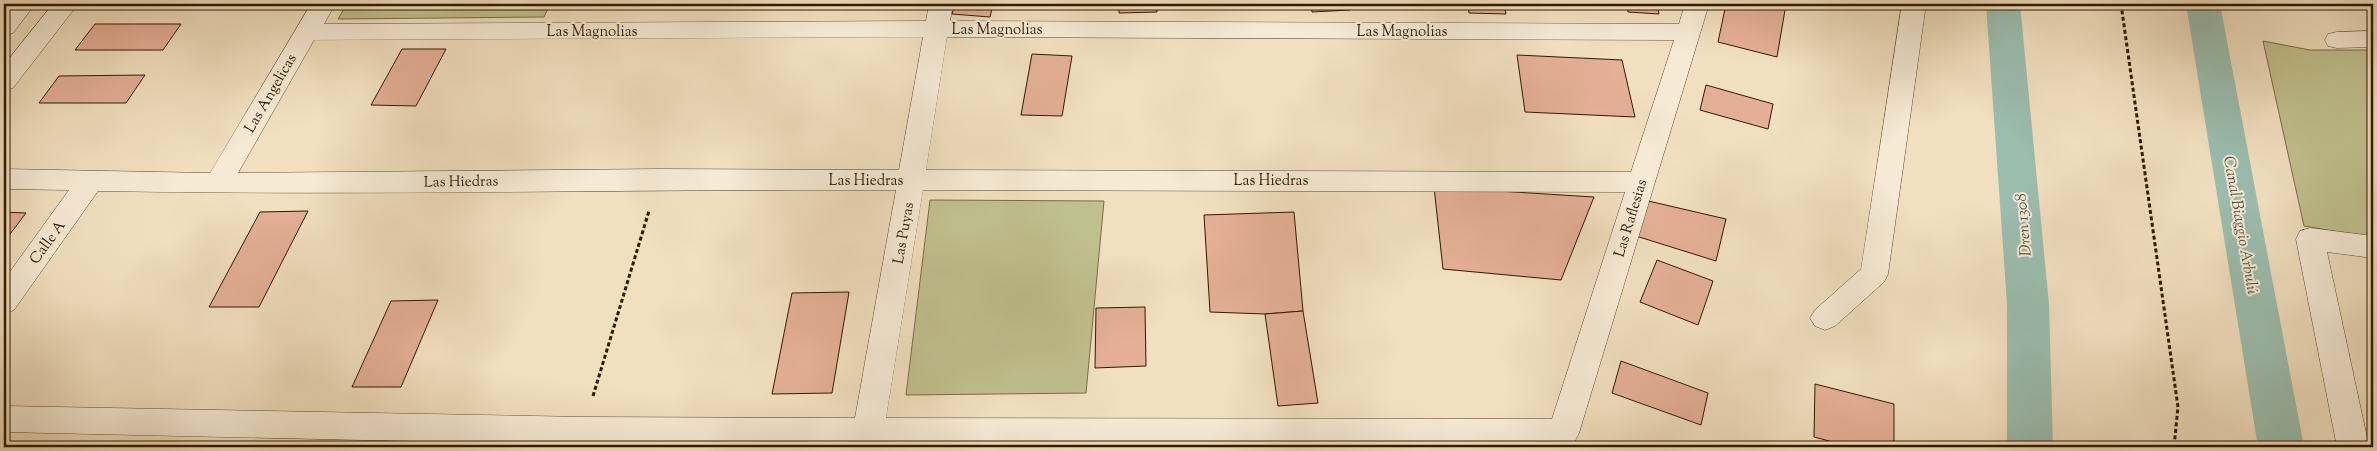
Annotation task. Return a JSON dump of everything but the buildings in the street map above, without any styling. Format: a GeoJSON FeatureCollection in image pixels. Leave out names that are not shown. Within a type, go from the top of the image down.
{"type":"FeatureCollection","features":[{"type":"Feature","properties":{"kind":"street"},"geometry":{"type":"LineString","coordinates":[[4,27],[23,4]]}},
{"type":"Feature","properties":{"kind":"street"},"geometry":{"type":"LineString","coordinates":[[4,82],[66,4]]}},
{"type":"Feature","properties":{"kind":"street","name":"Las Angelicas"},"geometry":{"type":"LineString","coordinates":[[218,183],[323,4]]}},
{"type":"Feature","properties":{"kind":"street","name":"Las Raflesias"},"geometry":{"type":"LineString","coordinates":[[868,432],[1563,433],[1697,4]]}},
{"type":"Feature","properties":{"kind":"street"},"geometry":{"type":"LineString","coordinates":[[1825,318],[1874,274],[1914,4]]}},
{"type":"Feature","properties":{"kind":"street","name":"Las Magnolias"},"geometry":{"type":"LineString","coordinates":[[305,32],[939,16],[1688,32]]}},
{"type":"Feature","properties":{"kind":"street","name":"Las Puyas"},"geometry":{"type":"LineString","coordinates":[[868,432],[939,16]]}},
{"type":"Feature","properties":{"kind":"street"},"geometry":{"type":"LineString","coordinates":[[2337,40],[2373,39]]}},
{"type":"Feature","properties":{"kind":"street","name":"Las Hiedras"},"geometry":{"type":"LineString","coordinates":[[4,179],[218,183],[659,179],[1641,182]]}},
{"type":"Feature","properties":{"kind":"street","name":"Calle A"},"geometry":{"type":"LineString","coordinates":[[4,302],[90,182]]}},
{"type":"Feature","properties":{"kind":"street"},"geometry":{"type":"LineString","coordinates":[[2353,447],[2310,239],[2373,247]]}},
{"type":"Feature","properties":{"kind":"street"},"geometry":{"type":"LineString","coordinates":[[4,419],[583,430],[868,432]]}},
{"type":"Feature","properties":{"kind":"path"},"geometry":{"type":"LineString","coordinates":[[2121,4],[2178,407],[2174,447]]}},
{"type":"Feature","properties":{"kind":"path"},"geometry":{"type":"LineString","coordinates":[[583,430],[659,179]]}},
{"type":"Feature","properties":{"kind":"green space"},"geometry":{"type":"Polygon","coordinates":[[[347,4],[550,4],[544,17],[338,19],[347,4]]]}},
{"type":"Feature","properties":{"kind":"green space"},"geometry":{"type":"Polygon","coordinates":[[[2263,41],[2310,50],[2373,50],[2373,238],[2304,226],[2263,41]]]}},
{"type":"Feature","properties":{"kind":"green space"},"geometry":{"type":"Polygon","coordinates":[[[930,200],[1104,201],[1086,393],[906,395],[930,200]]]}},
{"type":"Feature","properties":{"kind":"waterway","name":"Dren 1308"},"geometry":{"type":"LineString","coordinates":[[2003,4],[2028,304],[2030,447]]}},
{"type":"Feature","properties":{"kind":"waterway","name":"Canal Biaggio Arbulú"},"geometry":{"type":"LineString","coordinates":[[2203,4],[2281,447]]}}]}
